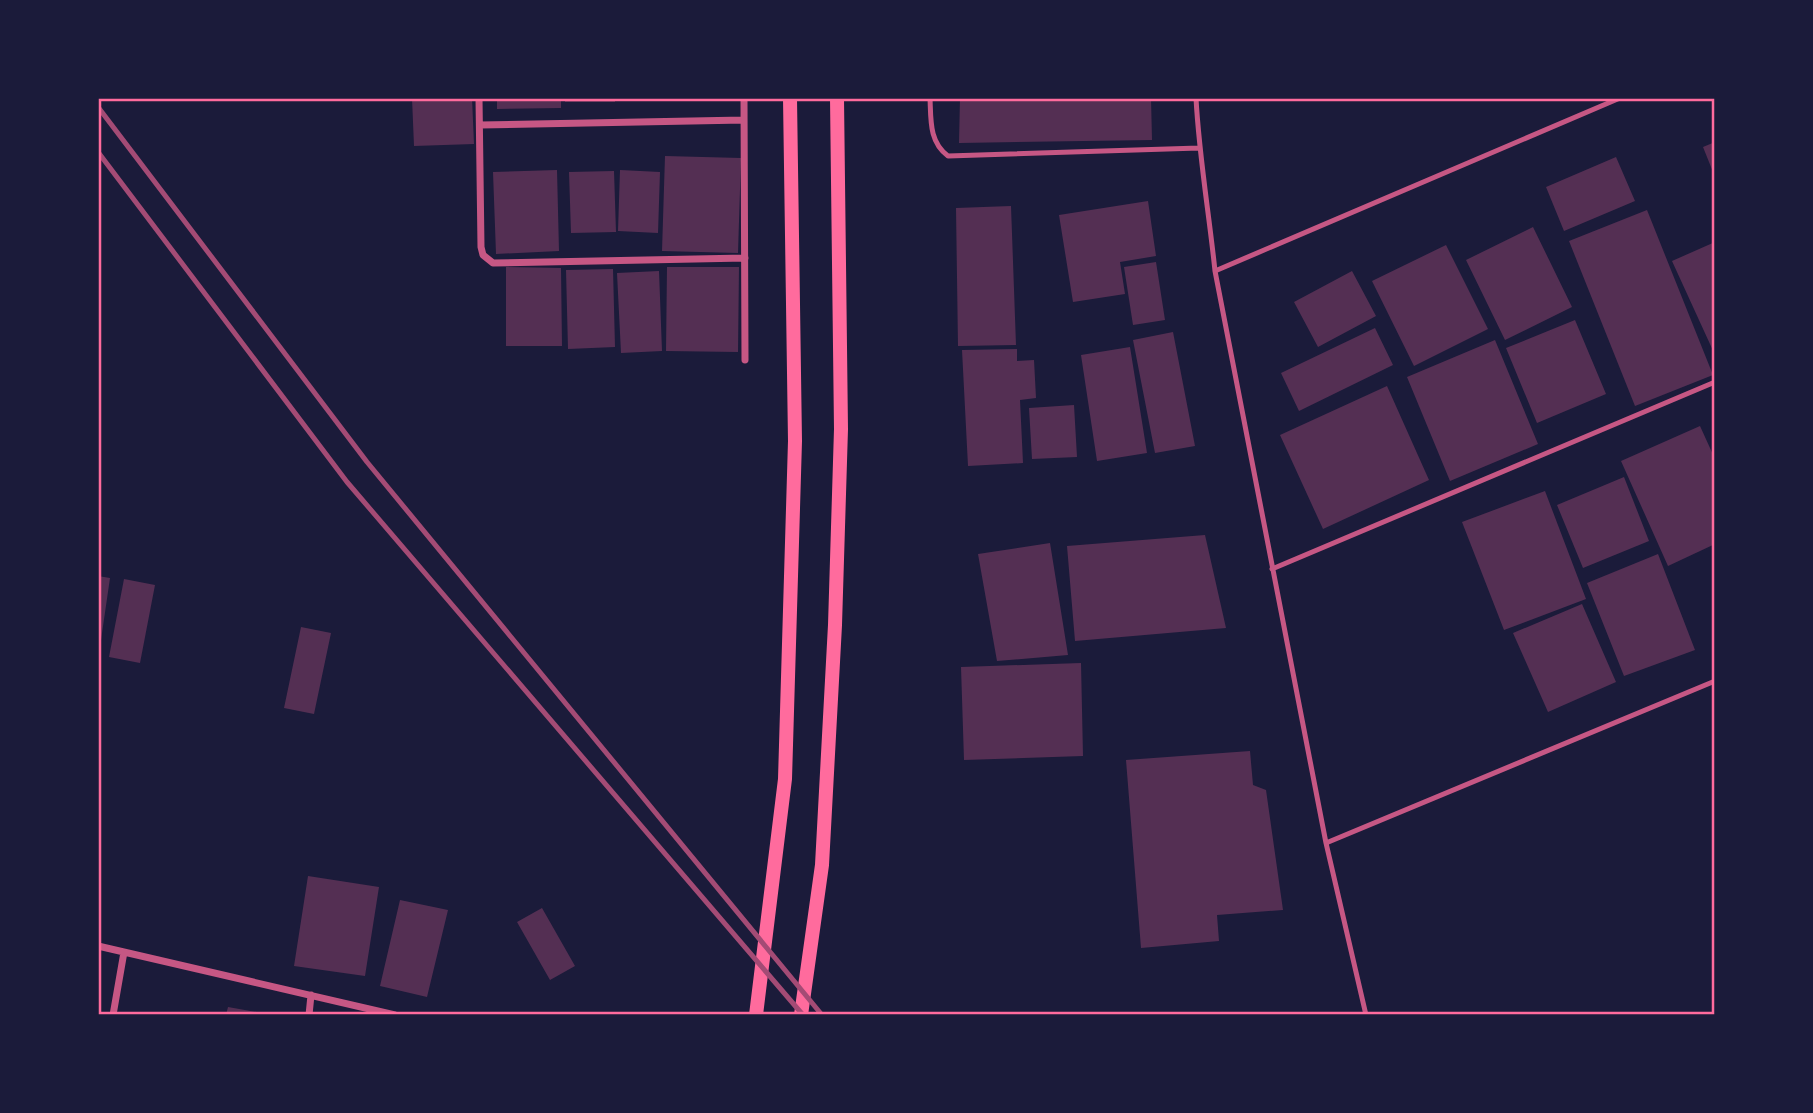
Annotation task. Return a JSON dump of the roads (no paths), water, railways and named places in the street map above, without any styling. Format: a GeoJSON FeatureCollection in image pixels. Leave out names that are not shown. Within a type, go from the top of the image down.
{"type":"FeatureCollection","features":[{"type":"Feature","properties":{"kind":"main road"},"geometry":{"type":"LineString","coordinates":[[756,1015],[785,779],[795,441],[790,98]]}},
{"type":"Feature","properties":{"kind":"main road"},"geometry":{"type":"LineString","coordinates":[[801,1015],[822,865],[835,625],[841,429],[837,98]]}},
{"type":"Feature","properties":{"kind":"street"},"geometry":{"type":"LineString","coordinates":[[479,98],[481,247],[483,255],[494,263],[745,258]]}},
{"type":"Feature","properties":{"kind":"street"},"geometry":{"type":"LineString","coordinates":[[744,98],[745,360]]}},
{"type":"Feature","properties":{"kind":"street"},"geometry":{"type":"LineString","coordinates":[[480,125],[744,120]]}},
{"type":"Feature","properties":{"kind":"street"},"geometry":{"type":"LineString","coordinates":[[98,946],[395,1015]]}},
{"type":"Feature","properties":{"kind":"street"},"geometry":{"type":"LineString","coordinates":[[113,1015],[124,952]]}},
{"type":"Feature","properties":{"kind":"street"},"geometry":{"type":"LineString","coordinates":[[309,1015],[311,995]]}},
{"type":"Feature","properties":{"kind":"lane"},"geometry":{"type":"LineString","coordinates":[[930,98],[932,132],[937,148],[948,156],[1199,148]]}},
{"type":"Feature","properties":{"kind":"lane"},"geometry":{"type":"LineString","coordinates":[[1196,98],[1199,148],[1209,208],[1215,271],[1326,843],[1366,1015]]}},
{"type":"Feature","properties":{"kind":"lane"},"geometry":{"type":"LineString","coordinates":[[1215,271],[1620,98]]}},
{"type":"Feature","properties":{"kind":"lane"},"geometry":{"type":"LineString","coordinates":[[1272,569],[1715,382]]}},
{"type":"Feature","properties":{"kind":"lane"},"geometry":{"type":"LineString","coordinates":[[1326,843],[1715,681]]}},
{"type":"Feature","properties":{"kind":"railway"},"geometry":{"type":"LineString","coordinates":[[98,107],[367,462],[822,1015]]}},
{"type":"Feature","properties":{"kind":"railway"},"geometry":{"type":"LineString","coordinates":[[98,152],[347,482],[803,1015]]}}]}
